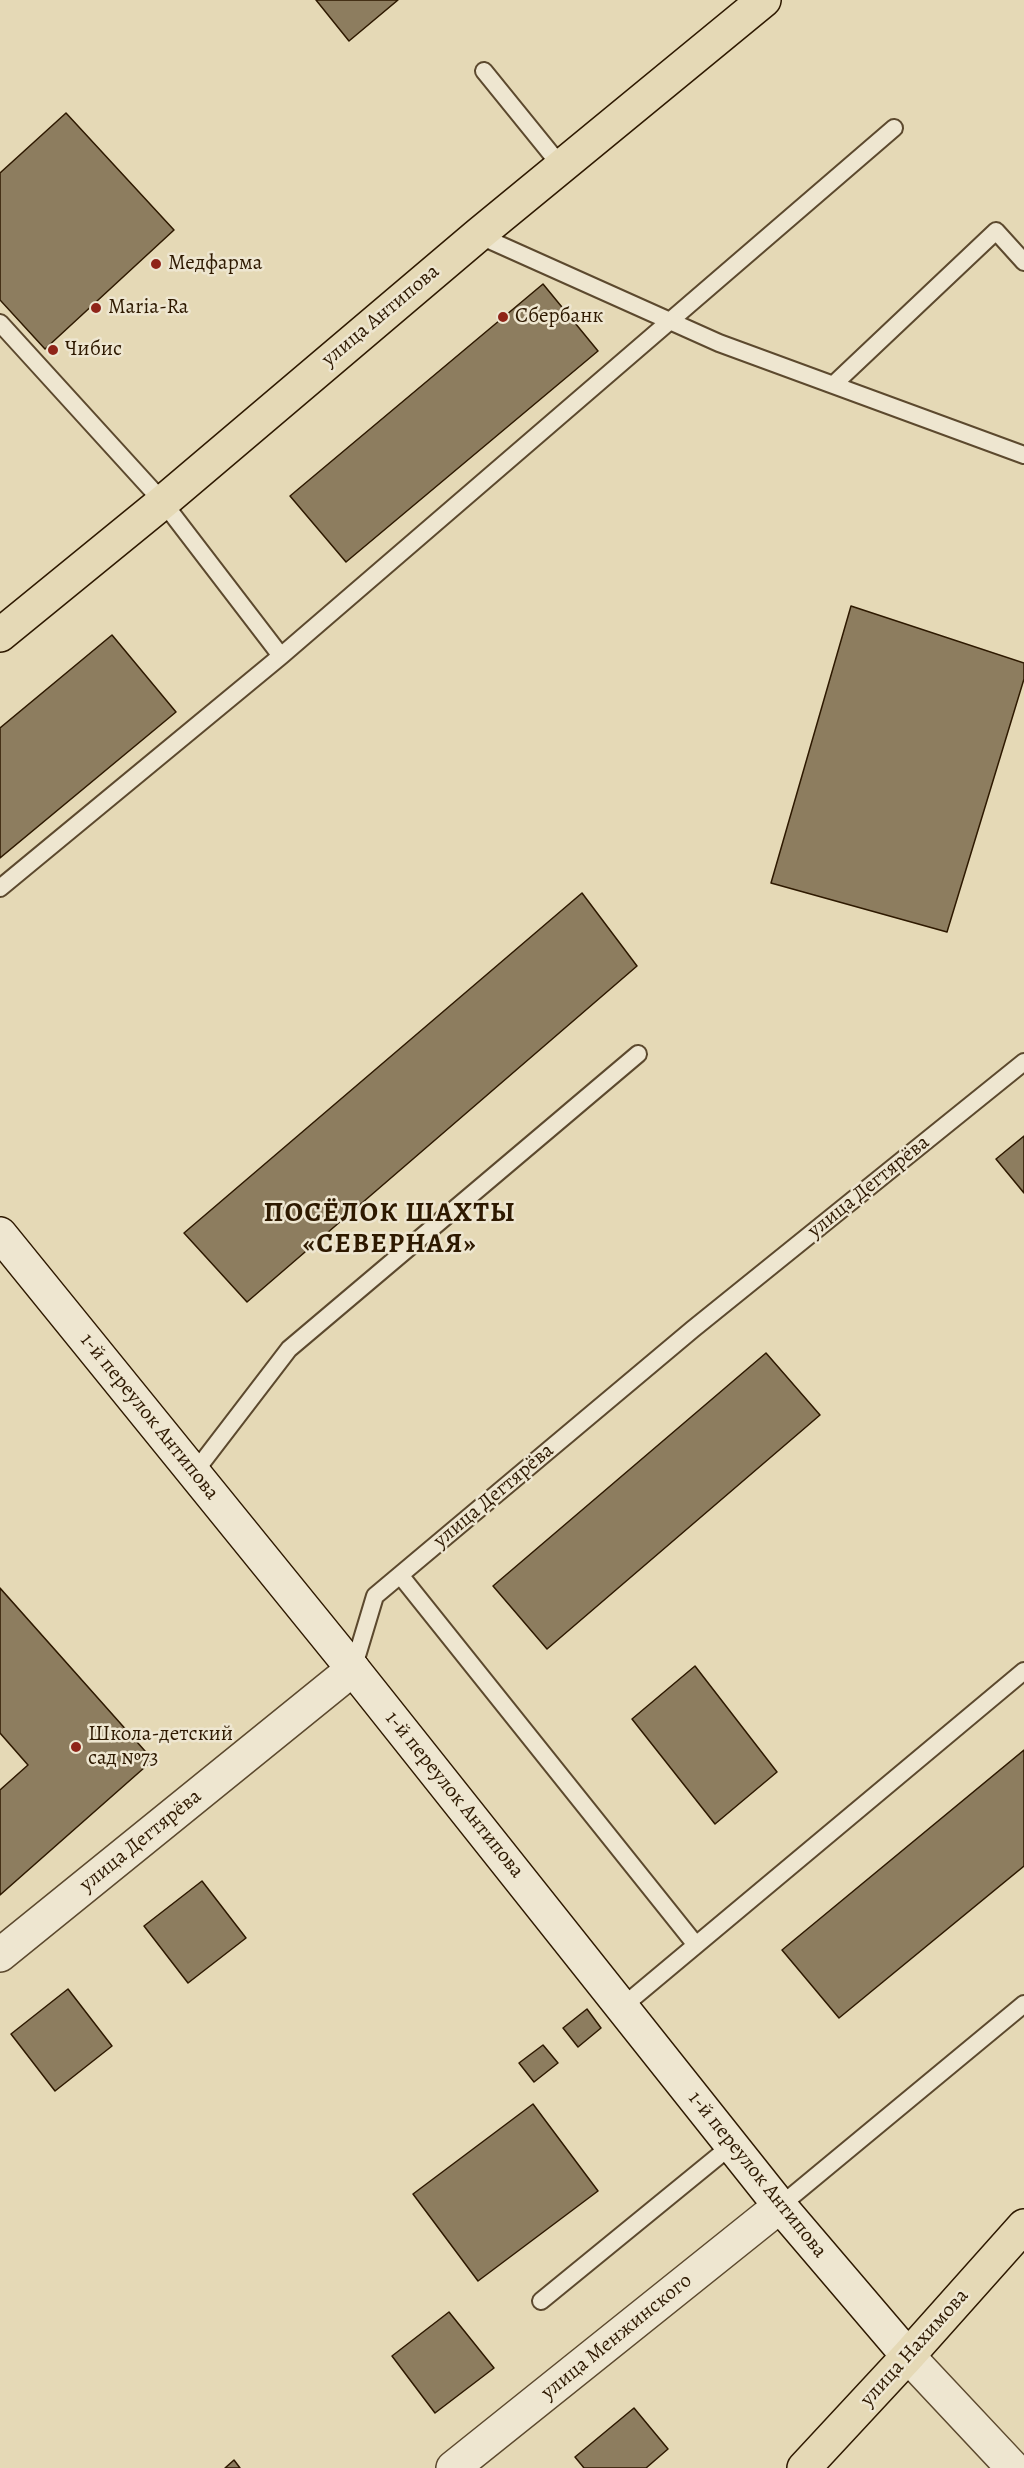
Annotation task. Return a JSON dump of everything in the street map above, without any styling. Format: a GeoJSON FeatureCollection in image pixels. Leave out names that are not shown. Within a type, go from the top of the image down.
{"type":"FeatureCollection","features":[{"type":"Feature","properties":{"kind":"main road","name":"улица Антипова"},"geometry":{"type":"LineString","coordinates":[[0,635],[162,502],[561,166],[764,0]]}},
{"type":"Feature","properties":{"kind":"main road","name":"1-й переулок Антипова"},"geometry":{"type":"LineString","coordinates":[[0,1234],[353,1669],[780,2206],[908,2356],[1013,2468]]}},
{"type":"Feature","properties":{"kind":"main road","name":"улица Дегтярёва"},"geometry":{"type":"LineString","coordinates":[[0,1955],[353,1669]]}},
{"type":"Feature","properties":{"kind":"main road","name":"улица Менжинского"},"geometry":{"type":"LineString","coordinates":[[453,2468],[780,2206]]}},
{"type":"Feature","properties":{"kind":"main road","name":"улица Нахимова"},"geometry":{"type":"LineString","coordinates":[[804,2468],[1024,2226]]}},
{"type":"Feature","properties":{"kind":"lane"},"geometry":{"type":"LineString","coordinates":[[484,71],[561,166]]}},
{"type":"Feature","properties":{"kind":"lane"},"geometry":{"type":"LineString","coordinates":[[0,888],[281,656],[894,128]]}},
{"type":"Feature","properties":{"kind":"lane"},"geometry":{"type":"LineString","coordinates":[[833,385],[996,231],[1024,262]]}},
{"type":"Feature","properties":{"kind":"lane"},"geometry":{"type":"LineString","coordinates":[[478,235],[718,343],[1024,455]]}},
{"type":"Feature","properties":{"kind":"lane"},"geometry":{"type":"LineString","coordinates":[[0,323],[162,502],[281,656]]}},
{"type":"Feature","properties":{"kind":"lane"},"geometry":{"type":"LineString","coordinates":[[194,1473],[289,1349],[638,1054]]}},
{"type":"Feature","properties":{"kind":"lane","name":"улица Дегтярёва"},"geometry":{"type":"LineString","coordinates":[[353,1669],[375,1596],[693,1329],[1024,1062]]}},
{"type":"Feature","properties":{"kind":"lane"},"geometry":{"type":"LineString","coordinates":[[400,1575],[696,1945]]}},
{"type":"Feature","properties":{"kind":"lane"},"geometry":{"type":"LineString","coordinates":[[622,2007],[1024,1671]]}},
{"type":"Feature","properties":{"kind":"lane"},"geometry":{"type":"LineString","coordinates":[[780,2206],[1024,2004]]}},
{"type":"Feature","properties":{"kind":"lane"},"geometry":{"type":"LineString","coordinates":[[541,2301],[732,2145]]}},
{"type":"Feature","properties":{"kind":"building"},"geometry":{"type":"Polygon","coordinates":[[[316,0],[398,0],[349,41],[316,0]]]}},
{"type":"Feature","properties":{"kind":"building"},"geometry":{"type":"Polygon","coordinates":[[[66,113],[174,230],[45,349],[0,300],[0,173],[66,113]]]}},
{"type":"Feature","properties":{"kind":"building"},"geometry":{"type":"Polygon","coordinates":[[[543,284],[598,351],[346,562],[290,496],[543,284]]]}},
{"type":"Feature","properties":{"kind":"building"},"geometry":{"type":"Polygon","coordinates":[[[851,606],[1024,663],[1024,679],[947,932],[771,883],[851,606]]]}},
{"type":"Feature","properties":{"kind":"building"},"geometry":{"type":"Polygon","coordinates":[[[112,635],[176,712],[0,858],[0,728],[112,635]]]}},
{"type":"Feature","properties":{"kind":"building"},"geometry":{"type":"Polygon","coordinates":[[[582,893],[637,966],[247,1302],[184,1233],[582,893]]]}},
{"type":"Feature","properties":{"kind":"building"},"geometry":{"type":"Polygon","coordinates":[[[1024,1136],[1024,1193],[996,1159],[1024,1136]]]}},
{"type":"Feature","properties":{"kind":"building"},"geometry":{"type":"Polygon","coordinates":[[[766,1353],[820,1415],[547,1649],[493,1586],[766,1353]]]}},
{"type":"Feature","properties":{"kind":"building","name":"Школа-детский сад №73"},"geometry":{"type":"Polygon","coordinates":[[[0,1588],[153,1760],[0,1895],[0,1790],[28,1765],[0,1733],[0,1588]]]}},
{"type":"Feature","properties":{"kind":"building"},"geometry":{"type":"Polygon","coordinates":[[[695,1666],[777,1772],[715,1824],[632,1719],[695,1666]]]}},
{"type":"Feature","properties":{"kind":"building"},"geometry":{"type":"Polygon","coordinates":[[[1024,1750],[1024,1866],[839,2018],[782,1950],[1024,1750]]]}},
{"type":"Feature","properties":{"kind":"building"},"geometry":{"type":"Polygon","coordinates":[[[202,1881],[246,1938],[188,1983],[144,1926],[202,1881]]]}},
{"type":"Feature","properties":{"kind":"building"},"geometry":{"type":"Polygon","coordinates":[[[68,1989],[112,2046],[55,2091],[11,2034],[68,1989]]]}},
{"type":"Feature","properties":{"kind":"building"},"geometry":{"type":"Polygon","coordinates":[[[587,2009],[601,2028],[578,2047],[563,2028],[587,2009]]]}},
{"type":"Feature","properties":{"kind":"building"},"geometry":{"type":"Polygon","coordinates":[[[543,2045],[558,2063],[534,2082],[519,2063],[543,2045]]]}},
{"type":"Feature","properties":{"kind":"building"},"geometry":{"type":"Polygon","coordinates":[[[533,2104],[598,2191],[478,2281],[413,2194],[533,2104]]]}},
{"type":"Feature","properties":{"kind":"building"},"geometry":{"type":"Polygon","coordinates":[[[449,2312],[494,2368],[435,2413],[392,2356],[449,2312]]]}},
{"type":"Feature","properties":{"kind":"building"},"geometry":{"type":"Polygon","coordinates":[[[634,2408],[668,2449],[646,2468],[584,2468],[575,2457],[634,2408]]]}},
{"type":"Feature","properties":{"kind":"building"},"geometry":{"type":"Polygon","coordinates":[[[234,2460],[240,2468],[225,2468],[234,2460]]]}},
{"type":"Feature","properties":{"kind":"place","name":"Медфарма"},"geometry":{"type":"Point","coordinates":[156,264]}},
{"type":"Feature","properties":{"kind":"place","name":"Maria-Ra"},"geometry":{"type":"Point","coordinates":[96,308]}},
{"type":"Feature","properties":{"kind":"place","name":"Сбербанк"},"geometry":{"type":"Point","coordinates":[503,317]}},
{"type":"Feature","properties":{"kind":"place","name":"Чибис"},"geometry":{"type":"Point","coordinates":[53,350]}},
{"type":"Feature","properties":{"kind":"place","name":"Школа-детский сад №73"},"geometry":{"type":"Point","coordinates":[76,1747]}},
{"type":"Feature","properties":{"kind":"district","name":"ПОСЁЛОК ШАХТЫ «СЕВЕРНАЯ»"},"geometry":{"type":"Point","coordinates":[390,1230]}}]}
